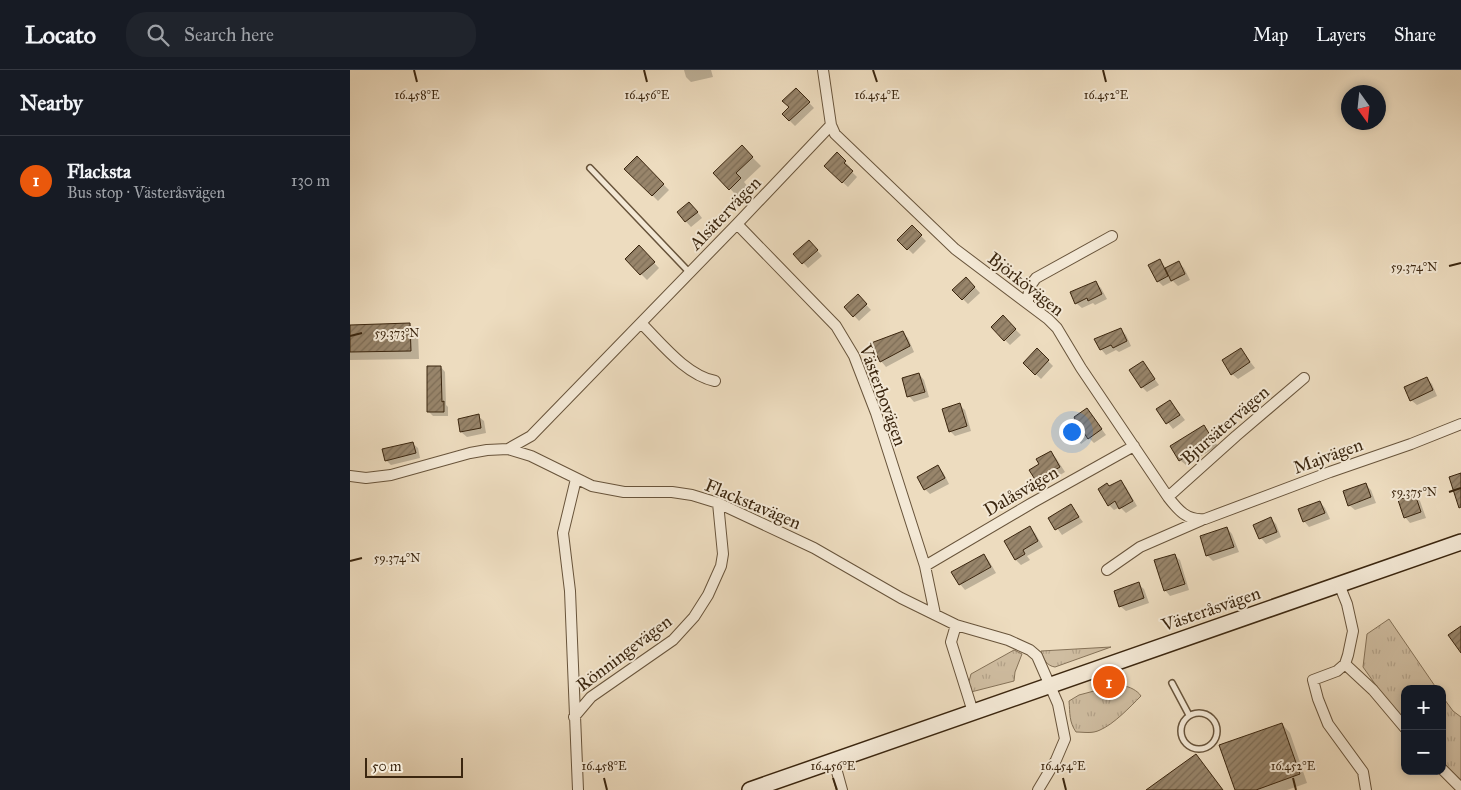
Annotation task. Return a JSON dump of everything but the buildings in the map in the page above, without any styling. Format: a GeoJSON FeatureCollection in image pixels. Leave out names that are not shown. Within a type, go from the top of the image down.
{"type":"FeatureCollection","features":[{"type":"Feature","properties":{"kind":"street"},"geometry":{"type":"LineString","coordinates":[[823,70],[831,125]]}},
{"type":"Feature","properties":{"kind":"street","name":"Alsätervägen"},"geometry":{"type":"LineString","coordinates":[[508,449],[531,436],[831,125]]}},
{"type":"Feature","properties":{"kind":"street","name":"Björkövägen"},"geometry":{"type":"LineString","coordinates":[[831,125],[835,134],[955,249],[1048,318],[1057,328],[1081,368],[1168,497]]}},
{"type":"Feature","properties":{"kind":"street","name":"Västerbovägen"},"geometry":{"type":"LineString","coordinates":[[737,224],[836,326],[854,356],[876,413],[925,566],[935,614]]}},
{"type":"Feature","properties":{"kind":"street"},"geometry":{"type":"LineString","coordinates":[[1028,304],[1030,284],[1036,278],[1112,236]]}},
{"type":"Feature","properties":{"kind":"street"},"geometry":{"type":"LineString","coordinates":[[641,324],[690,371],[704,379],[715,381]]}},
{"type":"Feature","properties":{"kind":"street","name":"Bjursätervägen"},"geometry":{"type":"LineString","coordinates":[[1168,497],[1304,378]]}},
{"type":"Feature","properties":{"kind":"street","name":"Majvägen"},"geometry":{"type":"LineString","coordinates":[[1107,570],[1140,547],[1205,519],[1461,424]]}},
{"type":"Feature","properties":{"kind":"street","name":"Dalåsvägen"},"geometry":{"type":"LineString","coordinates":[[925,566],[1134,446]]}},
{"type":"Feature","properties":{"kind":"street","name":"Flackstavägen"},"geometry":{"type":"LineString","coordinates":[[350,476],[366,478],[392,475],[470,453],[508,449],[532,456],[576,479],[606,490],[672,492],[692,495],[718,503],[814,548],[901,598],[956,625],[1027,647],[1037,656],[1058,704],[1064,739],[1056,760],[1038,790]]}},
{"type":"Feature","properties":{"kind":"street","name":"Rönningevägen"},"geometry":{"type":"LineString","coordinates":[[576,479],[563,532],[570,590],[578,790]]}},
{"type":"Feature","properties":{"kind":"street"},"geometry":{"type":"LineString","coordinates":[[1168,497],[1176,508],[1187,517],[1196,520],[1205,519]]}},
{"type":"Feature","properties":{"kind":"street","name":"Rönningevägen"},"geometry":{"type":"LineString","coordinates":[[574,717],[592,697],[673,640],[694,617],[708,595],[722,560],[723,541],[718,503]]}},
{"type":"Feature","properties":{"kind":"street","name":"Västeråsvägen"},"geometry":{"type":"LineString","coordinates":[[750,790],[1461,542]]}},
{"type":"Feature","properties":{"kind":"street"},"geometry":{"type":"LineString","coordinates":[[1339,584],[1353,631],[1345,664],[1337,671],[1313,680],[1328,724],[1363,772],[1366,790]]}},
{"type":"Feature","properties":{"kind":"street"},"geometry":{"type":"LineString","coordinates":[[956,625],[951,642],[973,712]]}},
{"type":"Feature","properties":{"kind":"street"},"geometry":{"type":"LineString","coordinates":[[1345,664],[1373,690],[1401,723]]}},
{"type":"Feature","properties":{"kind":"street"},"geometry":{"type":"LineString","coordinates":[[834,761],[842,790]]}},
{"type":"Feature","properties":{"kind":"street"},"geometry":{"type":"LineString","coordinates":[[1446,773],[1461,788]]}},
{"type":"Feature","properties":{"kind":"lane"},"geometry":{"type":"LineString","coordinates":[[590,168],[690,273]]}},
{"type":"Feature","properties":{"kind":"lane"},"geometry":{"type":"LineString","coordinates":[[1172,683],[1189,715]]}},
{"type":"Feature","properties":{"kind":"lane"},"geometry":{"type":"LineString","coordinates":[[1205,714],[1215,724],[1215,737],[1212,743],[1206,747],[1192,748],[1182,738],[1182,724],[1189,715],[1205,714]]}},
{"type":"Feature","properties":{"kind":"green space"},"geometry":{"type":"Polygon","coordinates":[[[1389,619],[1434,685],[1401,685],[1401,717],[1363,667],[1367,634],[1389,619]]]}},
{"type":"Feature","properties":{"kind":"green space"},"geometry":{"type":"Polygon","coordinates":[[[1111,647],[1055,667],[1046,662],[1041,651],[1111,647]]]}},
{"type":"Feature","properties":{"kind":"green space"},"geometry":{"type":"Polygon","coordinates":[[[1014,650],[1022,654],[1015,672],[1014,681],[971,692],[967,689],[971,674],[1014,650]]]}},
{"type":"Feature","properties":{"kind":"green space"},"geometry":{"type":"Polygon","coordinates":[[[1123,686],[1133,689],[1141,696],[1111,724],[1094,732],[1076,732],[1071,721],[1069,701],[1079,695],[1109,687],[1113,694],[1123,689],[1123,686]]]}},
{"type":"Feature","properties":{"kind":"green space"},"geometry":{"type":"Polygon","coordinates":[[[1446,701],[1453,711],[1461,717],[1461,784],[1446,769],[1446,701]]]}},
{"type":"Feature","properties":{"kind":"place","name":"Flacksta"},"geometry":{"type":"Point","coordinates":[1109,682]}}]}
